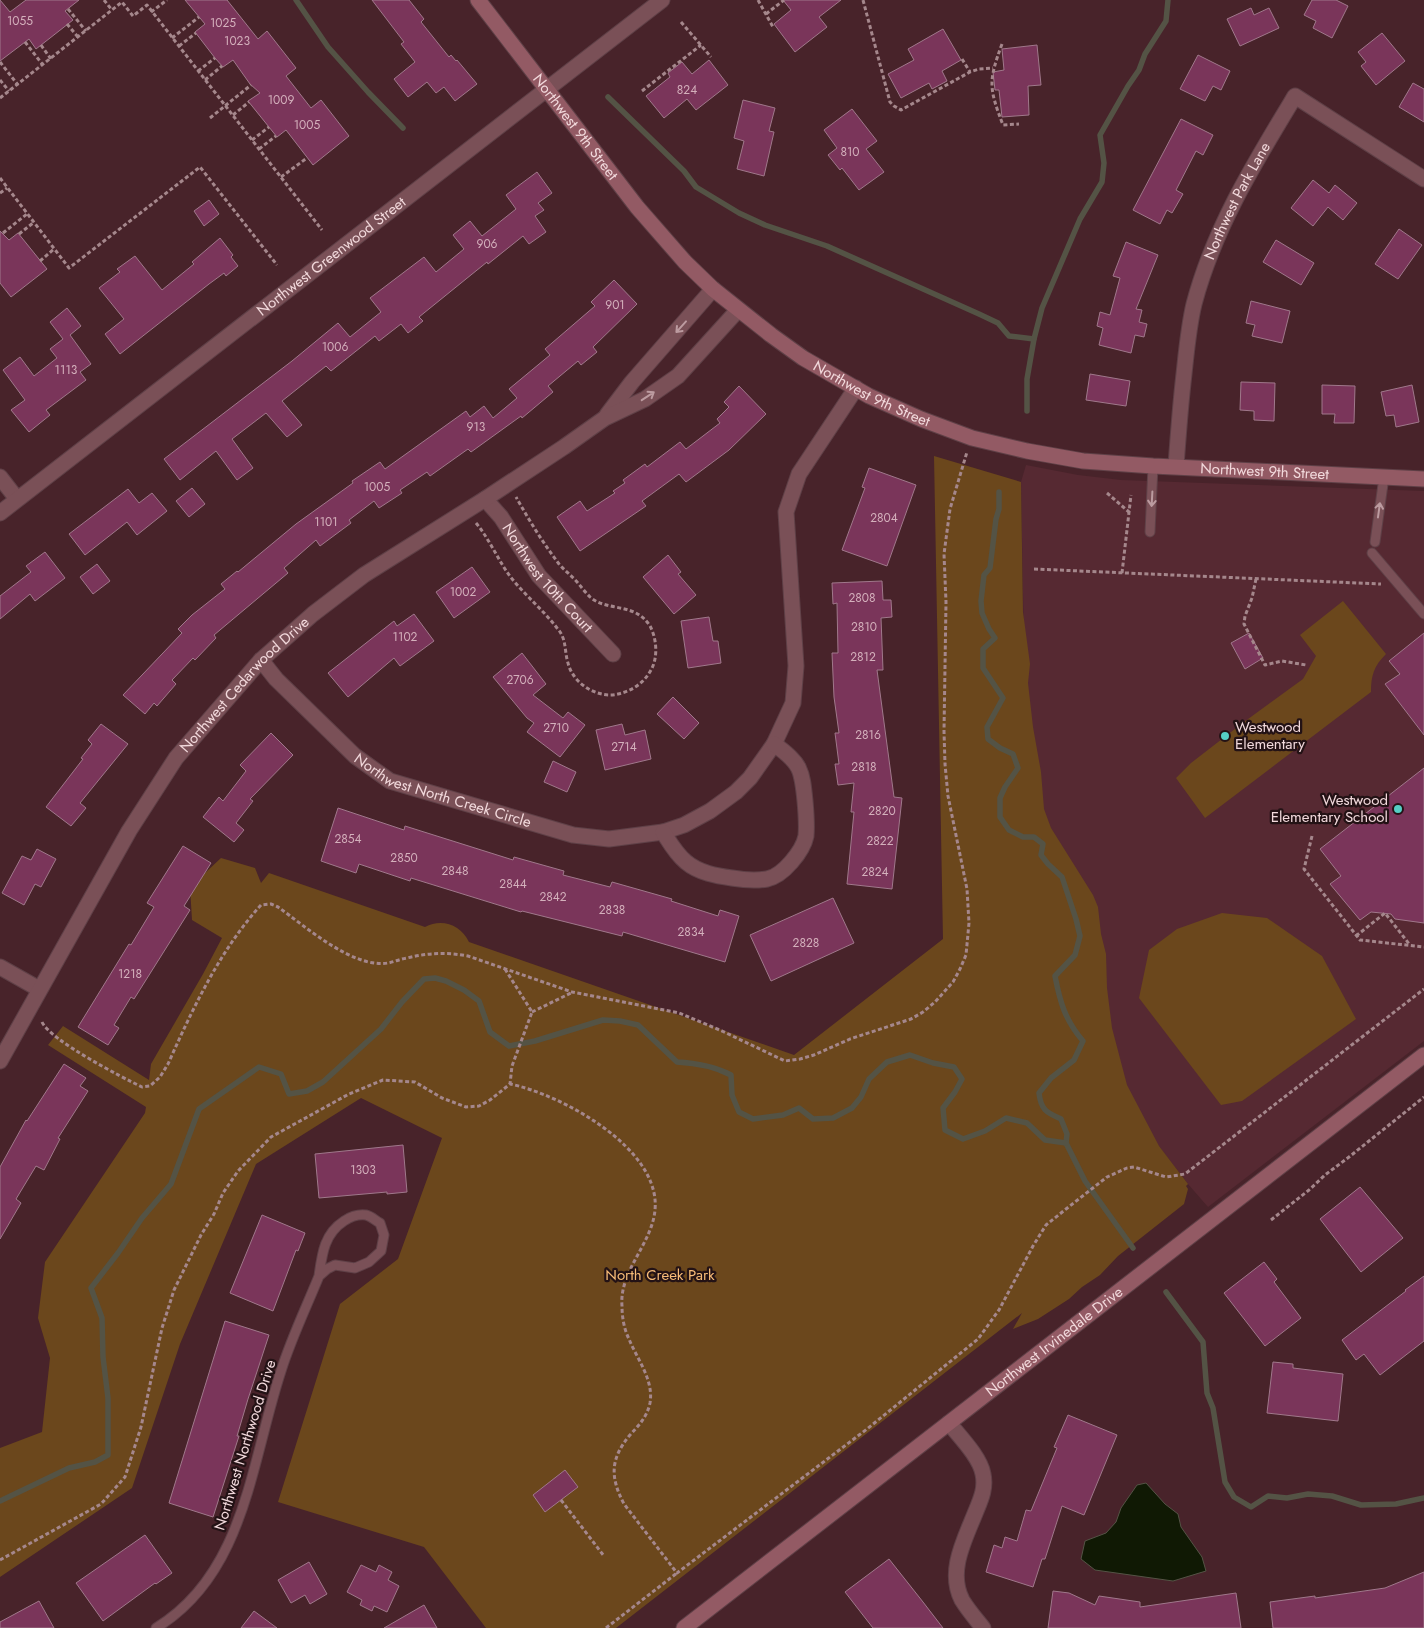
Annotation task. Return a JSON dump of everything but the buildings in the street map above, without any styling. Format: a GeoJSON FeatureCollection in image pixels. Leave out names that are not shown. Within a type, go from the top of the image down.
{"type":"FeatureCollection","features":[{"type":"Feature","properties":{"kind":"street","name":"Northwest 9th Street"},"geometry":{"type":"LineString","coordinates":[[478,0],[661,236],[712,290],[803,358],[856,388],[921,419],[972,438],[1027,451],[1083,461],[1424,479]]}},
{"type":"Feature","properties":{"kind":"street","name":"Northwest Greenwood Street"},"geometry":{"type":"LineString","coordinates":[[0,513],[662,0]]}},
{"type":"Feature","properties":{"kind":"street","name":"Northwest Park Lane"},"geometry":{"type":"LineString","coordinates":[[1176,466],[1187,347],[1194,304],[1205,269],[1221,228],[1238,194],[1295,96],[1424,179]]}},
{"type":"Feature","properties":{"kind":"street","name":"Northwest Cedarwood Drive"},"geometry":{"type":"LineString","coordinates":[[605,418],[632,382],[712,290]]}},
{"type":"Feature","properties":{"kind":"street","name":"Northwest Cedarwood Drive"},"geometry":{"type":"LineString","coordinates":[[0,1061],[130,831],[176,758],[261,660],[313,614],[364,575],[485,499],[605,418],[645,399],[678,376],[738,310]]}},
{"type":"Feature","properties":{"kind":"street","name":"Northwest North Creek Circle"},"geometry":{"type":"LineString","coordinates":[[261,660],[276,678],[355,756],[390,781],[573,835],[609,839],[663,832],[684,826],[736,792],[760,766],[774,744],[793,702],[796,666],[786,512],[799,474],[856,388]]}},
{"type":"Feature","properties":{"kind":"street"},"geometry":{"type":"LineString","coordinates":[[0,478],[17,499]]}},
{"type":"Feature","properties":{"kind":"street","name":"Northwest 10th Court"},"geometry":{"type":"LineString","coordinates":[[485,499],[501,517],[539,576],[613,654]]}},
{"type":"Feature","properties":{"kind":"street"},"geometry":{"type":"LineString","coordinates":[[663,832],[678,856],[688,864],[720,877],[750,880],[769,879],[784,870],[801,849],[806,836],[804,784],[799,768],[791,756],[774,744]]}},
{"type":"Feature","properties":{"kind":"street"},"geometry":{"type":"LineString","coordinates":[[0,967],[39,989]]}},
{"type":"Feature","properties":{"kind":"street","name":"Northwest Irvinedale Drive"},"geometry":{"type":"LineString","coordinates":[[684,1628],[1424,1055]]}},
{"type":"Feature","properties":{"kind":"street"},"geometry":{"type":"LineString","coordinates":[[949,1423],[979,1463],[983,1473],[984,1486],[981,1498],[960,1550],[956,1566],[957,1583],[961,1598],[983,1628]]}},
{"type":"Feature","properties":{"kind":"lane"},"geometry":{"type":"LineString","coordinates":[[1150,532],[1154,466]]}},
{"type":"Feature","properties":{"kind":"lane"},"geometry":{"type":"LineString","coordinates":[[1375,542],[1384,477]]}},
{"type":"Feature","properties":{"kind":"lane"},"geometry":{"type":"LineString","coordinates":[[1372,553],[1424,614]]}},
{"type":"Feature","properties":{"kind":"lane","name":"Northwest Northwood Drive"},"geometry":{"type":"LineString","coordinates":[[156,1628],[168,1621],[193,1598],[212,1574],[227,1549],[247,1494],[281,1371],[319,1276],[329,1234],[336,1226],[350,1216],[366,1215],[380,1223],[384,1235],[381,1251],[369,1262],[354,1268],[335,1265],[319,1276]]}},
{"type":"Feature","properties":{"kind":"path"},"geometry":{"type":"LineString","coordinates":[[104,0],[112,10]]}},
{"type":"Feature","properties":{"kind":"path"},"geometry":{"type":"LineString","coordinates":[[151,12],[167,0]]}},
{"type":"Feature","properties":{"kind":"path"},"geometry":{"type":"LineString","coordinates":[[758,0],[773,26]]}},
{"type":"Feature","properties":{"kind":"path"},"geometry":{"type":"LineString","coordinates":[[766,14],[784,0]]}},
{"type":"Feature","properties":{"kind":"path"},"geometry":{"type":"LineString","coordinates":[[863,0],[890,102],[900,110],[970,72],[993,68]]}},
{"type":"Feature","properties":{"kind":"path"},"geometry":{"type":"LineString","coordinates":[[0,98],[122,2],[133,16],[146,5],[322,230]]}},
{"type":"Feature","properties":{"kind":"path"},"geometry":{"type":"LineString","coordinates":[[68,9],[86,31]]}},
{"type":"Feature","properties":{"kind":"path"},"geometry":{"type":"LineString","coordinates":[[172,38],[199,17]]}},
{"type":"Feature","properties":{"kind":"path"},"geometry":{"type":"LineString","coordinates":[[681,22],[711,57]]}},
{"type":"Feature","properties":{"kind":"path"},"geometry":{"type":"LineString","coordinates":[[67,24],[78,37]]}},
{"type":"Feature","properties":{"kind":"path"},"geometry":{"type":"LineString","coordinates":[[179,46],[196,34]]}},
{"type":"Feature","properties":{"kind":"path"},"geometry":{"type":"LineString","coordinates":[[24,42],[42,64]]}},
{"type":"Feature","properties":{"kind":"path"},"geometry":{"type":"LineString","coordinates":[[1002,44],[993,68],[992,92],[1003,125],[1019,124]]}},
{"type":"Feature","properties":{"kind":"path"},"geometry":{"type":"LineString","coordinates":[[41,45],[51,58]]}},
{"type":"Feature","properties":{"kind":"path"},"geometry":{"type":"LineString","coordinates":[[642,91],[701,45]]}},
{"type":"Feature","properties":{"kind":"path"},"geometry":{"type":"LineString","coordinates":[[198,71],[216,58]]}},
{"type":"Feature","properties":{"kind":"path"},"geometry":{"type":"LineString","coordinates":[[962,60],[970,72]]}},
{"type":"Feature","properties":{"kind":"path"},"geometry":{"type":"LineString","coordinates":[[0,62],[18,85]]}},
{"type":"Feature","properties":{"kind":"path"},"geometry":{"type":"LineString","coordinates":[[205,80],[222,66]]}},
{"type":"Feature","properties":{"kind":"path"},"geometry":{"type":"LineString","coordinates":[[0,80],[8,91]]}},
{"type":"Feature","properties":{"kind":"path"},"geometry":{"type":"LineString","coordinates":[[210,118],[251,85]]}},
{"type":"Feature","properties":{"kind":"path"},"geometry":{"type":"LineString","coordinates":[[232,115],[249,102]]}},
{"type":"Feature","properties":{"kind":"path"},"geometry":{"type":"LineString","coordinates":[[252,140],[268,127]]}},
{"type":"Feature","properties":{"kind":"path"},"geometry":{"type":"LineString","coordinates":[[259,149],[276,136]]}},
{"type":"Feature","properties":{"kind":"path"},"geometry":{"type":"LineString","coordinates":[[281,177],[308,158]]}},
{"type":"Feature","properties":{"kind":"path"},"geometry":{"type":"LineString","coordinates":[[0,179],[69,268],[200,167],[276,265]]}},
{"type":"Feature","properties":{"kind":"path"},"geometry":{"type":"LineString","coordinates":[[0,193],[7,188]]}},
{"type":"Feature","properties":{"kind":"path"},"geometry":{"type":"LineString","coordinates":[[3,233],[27,214]]}},
{"type":"Feature","properties":{"kind":"path"},"geometry":{"type":"LineString","coordinates":[[20,234],[34,223]]}},
{"type":"Feature","properties":{"kind":"path"},"geometry":{"type":"LineString","coordinates":[[40,261],[54,249]]}},
{"type":"Feature","properties":{"kind":"path"},"geometry":{"type":"LineString","coordinates":[[28,1011],[41,1020],[43,1025],[67,1045],[142,1087],[150,1086],[164,1070],[228,947],[261,905],[271,904],[278,907],[330,945],[363,962],[387,963],[425,955],[451,953],[486,961],[572,992],[679,1013],[785,1061],[814,1055],[850,1039],[917,1016],[935,1002],[953,982],[966,955],[968,889],[948,796],[945,764],[946,602],[944,554],[950,509],[972,438]]}},
{"type":"Feature","properties":{"kind":"path"},"geometry":{"type":"LineString","coordinates":[[1107,493],[1129,512]]}},
{"type":"Feature","properties":{"kind":"path"},"geometry":{"type":"LineString","coordinates":[[1122,573],[1131,495]]}},
{"type":"Feature","properties":{"kind":"path"},"geometry":{"type":"LineString","coordinates":[[1034,569],[1400,585]]}},
{"type":"Feature","properties":{"kind":"path"},"geometry":{"type":"LineString","coordinates":[[1256,579],[1244,624],[1265,664],[1282,661],[1306,665]]}},
{"type":"Feature","properties":{"kind":"path"},"geometry":{"type":"LineString","coordinates":[[1312,836],[1304,869],[1360,940],[1424,947]]}},
{"type":"Feature","properties":{"kind":"path"},"geometry":{"type":"LineString","coordinates":[[1356,936],[1385,914],[1410,945]]}},
{"type":"Feature","properties":{"kind":"path"},"geometry":{"type":"LineString","coordinates":[[505,969],[532,1012]]}},
{"type":"Feature","properties":{"kind":"path"},"geometry":{"type":"LineString","coordinates":[[606,1628],[867,1429],[978,1339],[999,1310],[1046,1225],[1066,1209],[1107,1177],[1127,1168],[1134,1167],[1166,1177],[1185,1174],[1424,989]]}},
{"type":"Feature","properties":{"kind":"path"},"geometry":{"type":"LineString","coordinates":[[0,1560],[101,1504],[125,1477],[141,1426],[162,1328],[174,1290],[223,1193],[238,1171],[271,1137],[349,1094],[383,1080],[415,1082],[442,1098],[466,1107],[479,1106],[510,1084],[512,1066],[532,1012],[572,992]]}},
{"type":"Feature","properties":{"kind":"path"},"geometry":{"type":"LineString","coordinates":[[510,1084],[525,1087],[546,1095],[597,1124],[637,1158],[647,1174],[652,1188],[655,1198],[655,1210],[651,1226],[627,1278],[621,1304],[628,1338],[646,1374],[650,1402],[641,1424],[620,1449],[613,1470],[618,1493],[624,1504],[677,1573]]}},
{"type":"Feature","properties":{"kind":"path"},"geometry":{"type":"LineString","coordinates":[[1271,1220],[1309,1190],[1324,1174],[1349,1158],[1424,1097]]}},
{"type":"Feature","properties":{"kind":"path"},"geometry":{"type":"LineString","coordinates":[[561,1500],[604,1556]]}},
{"type":"Feature","properties":{"kind":"shaded area","name":"Westwood Elementary"},"geometry":{"type":"Polygon","coordinates":[[[1026,465],[1078,475],[1121,480],[1424,491],[1424,1041],[1208,1207],[1188,1184],[1030,980],[1021,482],[1026,465]]]}},
{"type":"Feature","properties":{"kind":"shaded area"},"geometry":{"type":"Polygon","coordinates":[[[1146,1483],[1165,1504],[1178,1514],[1181,1527],[1202,1557],[1206,1571],[1173,1581],[1095,1570],[1081,1559],[1085,1541],[1106,1533],[1116,1522],[1121,1508],[1137,1485],[1146,1483]]]}},
{"type":"Feature","properties":{"kind":"green space","name":"North Creek Park"},"geometry":{"type":"Polygon","coordinates":[[[934,456],[1021,482],[1023,612],[1030,664],[1028,683],[1041,772],[1044,809],[1051,828],[1093,895],[1098,907],[1101,934],[1106,954],[1107,988],[1112,1028],[1127,1085],[1159,1146],[1188,1184],[1186,1186],[1188,1189],[1184,1204],[1118,1256],[1100,1275],[1082,1287],[1069,1299],[1038,1319],[1013,1329],[1022,1313],[616,1628],[486,1628],[424,1547],[278,1502],[340,1304],[398,1259],[442,1138],[361,1098],[256,1164],[180,1344],[132,1488],[0,1577],[0,1448],[42,1432],[50,1358],[38,1318],[45,1262],[145,1113],[146,1107],[48,1045],[63,1026],[149,1080],[151,1064],[222,938],[192,920],[190,887],[221,858],[255,868],[261,883],[269,873],[425,927],[431,924],[444,923],[456,927],[466,936],[469,942],[794,1055],[943,939],[934,456]]]}},
{"type":"Feature","properties":{"kind":"green space"},"geometry":{"type":"Polygon","coordinates":[[[1343,601],[1386,654],[1374,671],[1371,692],[1205,818],[1176,778],[1191,763],[1303,679],[1316,656],[1300,635],[1343,601]]]}},
{"type":"Feature","properties":{"kind":"green space"},"geometry":{"type":"Polygon","coordinates":[[[1222,913],[1267,918],[1322,956],[1356,1019],[1242,1101],[1221,1105],[1139,998],[1149,950],[1177,929],[1222,913]]]}},
{"type":"Feature","properties":{"kind":"waterway"},"geometry":{"type":"LineString","coordinates":[[296,0],[328,47],[403,128]]}},
{"type":"Feature","properties":{"kind":"waterway"},"geometry":{"type":"LineString","coordinates":[[1027,411],[1027,379],[1042,308],[1080,219],[1102,182],[1104,163],[1100,135],[1139,70],[1145,54],[1166,21],[1168,0]]}},
{"type":"Feature","properties":{"kind":"waterway"},"geometry":{"type":"LineString","coordinates":[[608,97],[684,171],[696,187],[739,213],[765,225],[827,246],[979,314],[998,323],[1009,336],[1034,339]]}},
{"type":"Feature","properties":{"kind":"waterway"},"geometry":{"type":"LineString","coordinates":[[999,492],[999,509],[990,568],[984,575],[981,601],[982,613],[995,638],[983,649],[983,668],[1003,698],[987,727],[988,739],[1000,748],[1013,754],[1018,768],[1000,798],[1000,817],[1009,830],[1023,837],[1034,837],[1043,844],[1041,855],[1062,877],[1080,936],[1075,955],[1055,976],[1064,1010],[1072,1026],[1083,1041],[1074,1060],[1051,1078],[1039,1093],[1040,1099],[1045,1110],[1061,1119],[1067,1134],[1066,1143],[1085,1181],[1133,1248]]}},
{"type":"Feature","properties":{"kind":"waterway"},"geometry":{"type":"LineString","coordinates":[[0,1501],[69,1468],[95,1462],[108,1455],[108,1398],[103,1357],[102,1318],[91,1288],[142,1218],[171,1184],[199,1109],[259,1067],[281,1074],[289,1094],[307,1091],[323,1082],[381,1029],[402,1002],[424,979],[435,978],[446,981],[464,990],[479,1001],[490,1032],[509,1046],[535,1041],[603,1020],[638,1025],[677,1062],[705,1065],[731,1075],[732,1095],[739,1112],[753,1119],[783,1115],[799,1108],[813,1119],[833,1118],[852,1108],[861,1097],[869,1079],[887,1062],[910,1055],[933,1063],[954,1067],[962,1079],[943,1108],[945,1130],[963,1139],[985,1131],[1006,1118],[1027,1123],[1045,1140],[1066,1143]]}},
{"type":"Feature","properties":{"kind":"waterway"},"geometry":{"type":"LineString","coordinates":[[1166,1292],[1203,1342],[1207,1393],[1213,1408],[1225,1482],[1234,1497],[1251,1507],[1268,1496],[1287,1498],[1308,1494],[1332,1496],[1361,1505],[1396,1504],[1424,1498]]}},
{"type":"Feature","properties":{"kind":"place","name":"Westwood Elementary"},"geometry":{"type":"Point","coordinates":[1225,736]}},
{"type":"Feature","properties":{"kind":"place","name":"Westwood Elementary School"},"geometry":{"type":"Point","coordinates":[1398,809]}}]}
